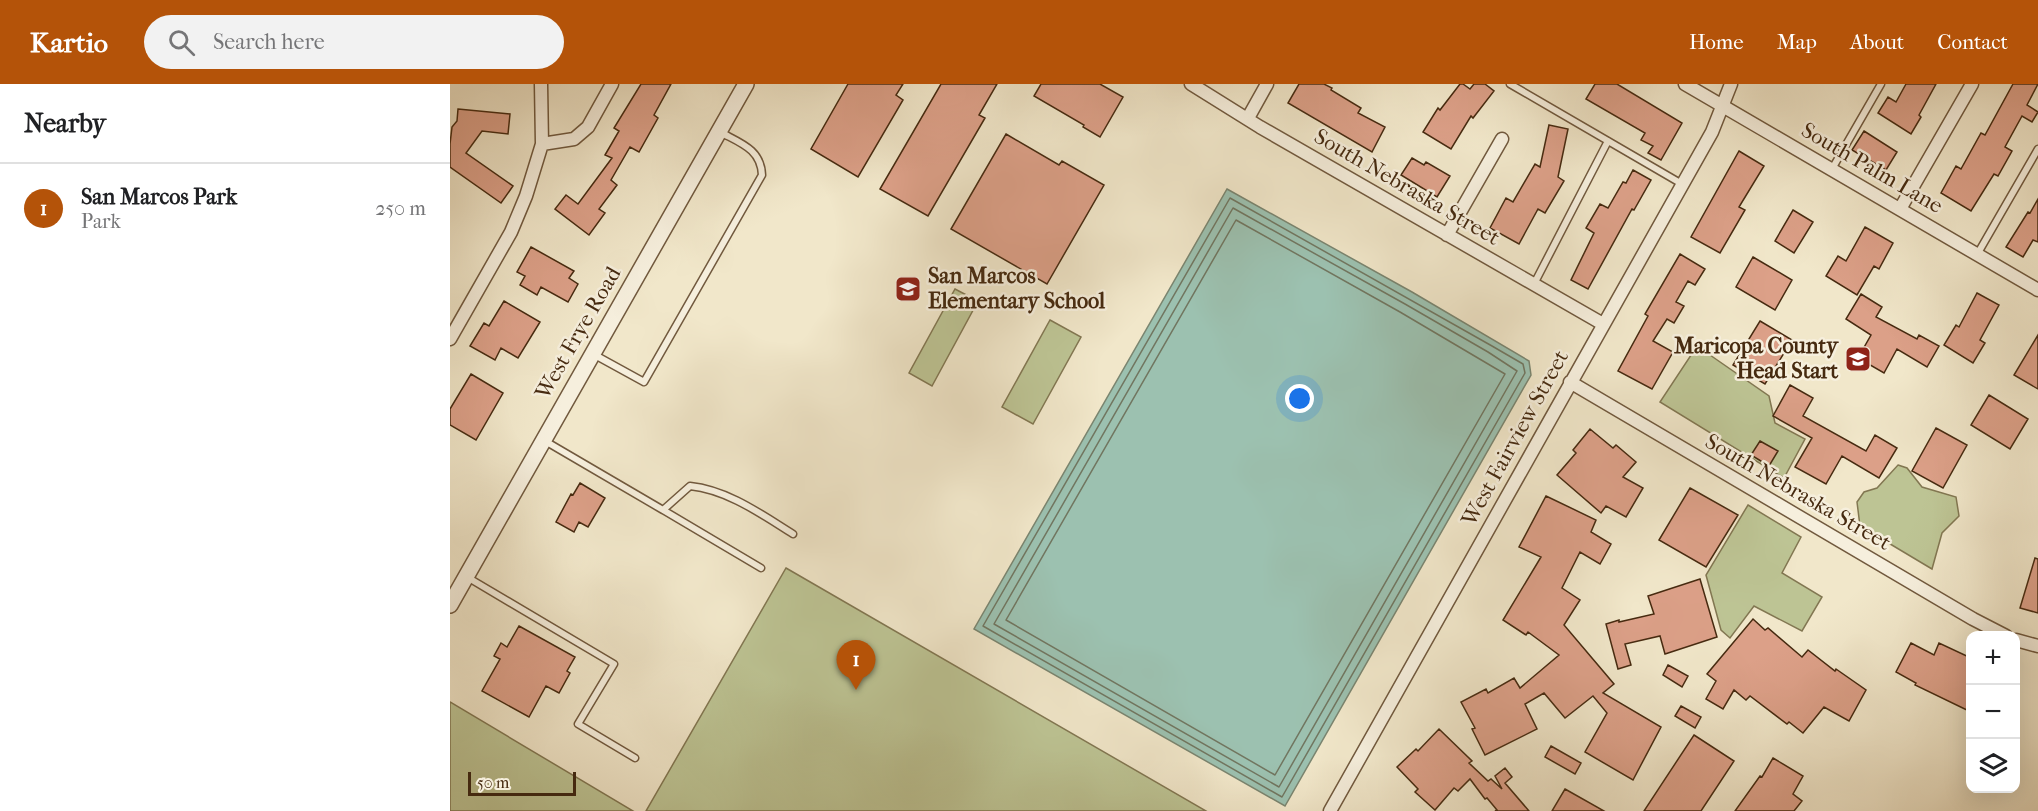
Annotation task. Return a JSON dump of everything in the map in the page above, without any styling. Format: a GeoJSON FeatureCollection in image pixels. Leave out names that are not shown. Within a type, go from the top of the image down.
{"type":"FeatureCollection","features":[{"type":"Feature","properties":{"kind":"street"},"geometry":{"type":"LineString","coordinates":[[450,339],[511,232],[526,196],[542,144],[541,84]]}},
{"type":"Feature","properties":{"kind":"street"},"geometry":{"type":"LineString","coordinates":[[542,144],[574,139],[588,127],[612,84]]}},
{"type":"Feature","properties":{"kind":"street","name":"West Frye Road"},"geometry":{"type":"LineString","coordinates":[[450,605],[746,84]]}},
{"type":"Feature","properties":{"kind":"street","name":"South Nebraska Street"},"geometry":{"type":"LineString","coordinates":[[1191,84],[1260,127],[1603,324]]}},
{"type":"Feature","properties":{"kind":"street"},"geometry":{"type":"LineString","coordinates":[[1248,118],[1267,84]]}},
{"type":"Feature","properties":{"kind":"street","name":"South Palm Lane"},"geometry":{"type":"LineString","coordinates":[[1685,84],[2038,290]]}},
{"type":"Feature","properties":{"kind":"street","name":"West Fairview Street"},"geometry":{"type":"LineString","coordinates":[[1330,811],[1712,132],[1731,84]]}},
{"type":"Feature","properties":{"kind":"street"},"geometry":{"type":"LineString","coordinates":[[1900,209],[1972,84]]}},
{"type":"Feature","properties":{"kind":"street"},"geometry":{"type":"LineString","coordinates":[[1447,235],[1502,139]]}},
{"type":"Feature","properties":{"kind":"street","name":"South Nebraska Street"},"geometry":{"type":"LineString","coordinates":[[1570,382],[1996,631]]}},
{"type":"Feature","properties":{"kind":"street"},"geometry":{"type":"LineString","coordinates":[[2020,641],[2038,646]]}},
{"type":"Feature","properties":{"kind":"lane"},"geometry":{"type":"LineString","coordinates":[[1510,84],[1682,184]]}},
{"type":"Feature","properties":{"kind":"lane"},"geometry":{"type":"LineString","coordinates":[[1832,170],[1881,84]]}},
{"type":"Feature","properties":{"kind":"lane"},"geometry":{"type":"LineString","coordinates":[[592,354],[644,382],[762,175],[761,164],[757,156],[749,148],[719,131]]}},
{"type":"Feature","properties":{"kind":"lane"},"geometry":{"type":"LineString","coordinates":[[1533,284],[1608,141]]}},
{"type":"Feature","properties":{"kind":"lane"},"geometry":{"type":"LineString","coordinates":[[1978,253],[2038,149]]}},
{"type":"Feature","properties":{"kind":"lane"},"geometry":{"type":"LineString","coordinates":[[544,440],[760,568]]}},
{"type":"Feature","properties":{"kind":"lane"},"geometry":{"type":"LineString","coordinates":[[663,510],[690,486],[706,488],[749,507],[793,534]]}},
{"type":"Feature","properties":{"kind":"lane"},"geometry":{"type":"LineString","coordinates":[[466,576],[614,664],[578,724],[635,758]]}},
{"type":"Feature","properties":{"kind":"shaded area"},"geometry":{"type":"Polygon","coordinates":[[[955,289],[978,301],[932,386],[909,373],[955,289]]]}},
{"type":"Feature","properties":{"kind":"shaded area"},"geometry":{"type":"Polygon","coordinates":[[[1050,320],[1081,337],[1033,424],[1002,407],[1050,320]]]}},
{"type":"Feature","properties":{"kind":"shaded area"},"geometry":{"type":"Polygon","coordinates":[[[1697,346],[1769,396],[1775,423],[1805,439],[1784,478],[1660,402],[1697,346]]]}},
{"type":"Feature","properties":{"kind":"shaded area"},"geometry":{"type":"Polygon","coordinates":[[[1898,465],[1907,468],[1922,487],[1956,497],[1959,516],[1942,533],[1932,569],[1860,526],[1857,502],[1864,492],[1877,488],[1898,465]]]}},
{"type":"Feature","properties":{"kind":"shaded area"},"geometry":{"type":"Polygon","coordinates":[[[1748,505],[1801,537],[1782,573],[1822,597],[1802,631],[1754,606],[1730,638],[1721,630],[1706,575],[1748,505]]]}},
{"type":"Feature","properties":{"kind":"shaded area"},"geometry":{"type":"Polygon","coordinates":[[[786,568],[1206,811],[646,811],[786,568]]]}},
{"type":"Feature","properties":{"kind":"shaded area"},"geometry":{"type":"Polygon","coordinates":[[[450,702],[633,811],[450,811],[450,702]]]}},
{"type":"Feature","properties":{"kind":"water"},"geometry":{"type":"Polygon","coordinates":[[[1227,189],[1412,292],[1529,361],[1531,375],[1285,806],[974,629],[1227,189]]]}},
{"type":"Feature","properties":{"kind":"building"},"geometry":{"type":"Polygon","coordinates":[[[641,84],[671,84],[654,115],[658,118],[639,152],[630,147],[611,180],[617,185],[599,209],[605,213],[589,235],[555,209],[566,195],[578,204],[612,158],[605,155],[619,131],[614,128],[641,84]]]}},
{"type":"Feature","properties":{"kind":"building"},"geometry":{"type":"Polygon","coordinates":[[[848,84],[903,84],[896,95],[903,100],[858,177],[811,149],[848,84]]]}},
{"type":"Feature","properties":{"kind":"building"},"geometry":{"type":"Polygon","coordinates":[[[941,84],[997,84],[979,115],[985,118],[928,216],[880,189],[941,84]]]}},
{"type":"Feature","properties":{"kind":"building"},"geometry":{"type":"Polygon","coordinates":[[[1041,84],[1100,84],[1123,97],[1100,137],[1034,96],[1041,84]]]}},
{"type":"Feature","properties":{"kind":"building"},"geometry":{"type":"Polygon","coordinates":[[[1299,84],[1324,84],[1332,88],[1331,90],[1361,108],[1358,113],[1385,127],[1372,152],[1288,103],[1299,84]]]}},
{"type":"Feature","properties":{"kind":"building"},"geometry":{"type":"Polygon","coordinates":[[[1460,84],[1470,89],[1474,84],[1485,84],[1494,91],[1473,118],[1471,116],[1451,149],[1423,132],[1438,108],[1440,110],[1460,84]]]}},
{"type":"Feature","properties":{"kind":"building"},"geometry":{"type":"Polygon","coordinates":[[[1595,84],[1617,84],[1682,123],[1661,160],[1648,153],[1653,146],[1641,140],[1645,133],[1586,99],[1595,84]]]}},
{"type":"Feature","properties":{"kind":"building"},"geometry":{"type":"Polygon","coordinates":[[[1906,84],[1936,84],[1911,134],[1878,113],[1888,97],[1896,102],[1906,84]]]}},
{"type":"Feature","properties":{"kind":"building"},"geometry":{"type":"Polygon","coordinates":[[[2013,84],[2038,84],[2027,105],[2038,112],[2032,122],[2022,116],[2005,147],[2012,151],[1998,176],[1994,174],[1971,211],[1941,193],[1956,166],[1961,169],[1981,133],[1985,135],[2013,84]]]}},
{"type":"Feature","properties":{"kind":"building"},"geometry":{"type":"Polygon","coordinates":[[[458,109],[510,114],[508,134],[482,131],[466,153],[513,186],[501,203],[450,167],[452,127],[457,121],[458,109]]]}},
{"type":"Feature","properties":{"kind":"building"},"geometry":{"type":"Polygon","coordinates":[[[1549,125],[1568,129],[1558,177],[1564,181],[1545,213],[1538,209],[1519,244],[1490,228],[1506,198],[1513,202],[1535,164],[1540,167],[1549,125]]]}},
{"type":"Feature","properties":{"kind":"building"},"geometry":{"type":"Polygon","coordinates":[[[1864,131],[1897,152],[1886,170],[1852,150],[1864,131]]]}},
{"type":"Feature","properties":{"kind":"building"},"geometry":{"type":"Polygon","coordinates":[[[1006,134],[1059,165],[1062,161],[1104,185],[1047,284],[951,229],[1006,134]]]}},
{"type":"Feature","properties":{"kind":"building"},"geometry":{"type":"Polygon","coordinates":[[[1739,151],[1764,166],[1739,207],[1745,210],[1720,253],[1691,237],[1739,151]]]}},
{"type":"Feature","properties":{"kind":"building"},"geometry":{"type":"Polygon","coordinates":[[[1412,158],[1424,165],[1426,162],[1450,176],[1437,197],[1401,175],[1412,158]]]}},
{"type":"Feature","properties":{"kind":"building"},"geometry":{"type":"Polygon","coordinates":[[[1633,170],[1651,180],[1634,210],[1632,209],[1588,289],[1571,280],[1594,233],[1586,228],[1600,204],[1608,208],[1633,170]]]}},
{"type":"Feature","properties":{"kind":"building"},"geometry":{"type":"Polygon","coordinates":[[[2038,199],[2038,242],[2033,240],[2023,257],[2006,247],[2038,199]]]}},
{"type":"Feature","properties":{"kind":"building"},"geometry":{"type":"Polygon","coordinates":[[[1793,210],[1813,222],[1794,253],[1775,241],[1793,210]]]}},
{"type":"Feature","properties":{"kind":"building"},"geometry":{"type":"Polygon","coordinates":[[[1865,227],[1893,243],[1879,269],[1874,266],[1857,295],[1826,276],[1838,256],[1846,261],[1865,227]]]}},
{"type":"Feature","properties":{"kind":"building"},"geometry":{"type":"Polygon","coordinates":[[[531,247],[574,271],[569,278],[578,284],[568,302],[541,287],[537,295],[520,285],[525,276],[517,272],[531,247]]]}},
{"type":"Feature","properties":{"kind":"building"},"geometry":{"type":"Polygon","coordinates":[[[1680,254],[1705,269],[1695,285],[1688,281],[1676,302],[1684,306],[1674,323],[1667,319],[1653,341],[1673,352],[1652,389],[1618,371],[1648,316],[1645,314],[1680,254]]]}},
{"type":"Feature","properties":{"kind":"building"},"geometry":{"type":"Polygon","coordinates":[[[1753,257],[1792,280],[1775,310],[1736,287],[1753,257]]]}},
{"type":"Feature","properties":{"kind":"building"},"geometry":{"type":"Polygon","coordinates":[[[1977,293],[1999,305],[1980,340],[1985,343],[1973,363],[1944,345],[1956,325],[1959,327],[1977,293]]]}},
{"type":"Feature","properties":{"kind":"building"},"geometry":{"type":"Polygon","coordinates":[[[1861,294],[1882,307],[1876,317],[1917,339],[1919,335],[1939,346],[1927,367],[1897,349],[1884,373],[1858,358],[1871,335],[1846,319],[1861,294]]]}},
{"type":"Feature","properties":{"kind":"building"},"geometry":{"type":"Polygon","coordinates":[[[504,301],[540,322],[518,358],[501,348],[495,360],[470,346],[484,323],[489,326],[504,301]]]}},
{"type":"Feature","properties":{"kind":"building"},"geometry":{"type":"Polygon","coordinates":[[[1760,321],[1792,340],[1765,384],[1733,365],[1760,321]]]}},
{"type":"Feature","properties":{"kind":"building"},"geometry":{"type":"Polygon","coordinates":[[[2038,335],[2038,389],[2014,375],[2038,335]]]}},
{"type":"Feature","properties":{"kind":"building"},"geometry":{"type":"Polygon","coordinates":[[[471,374],[503,393],[476,440],[450,425],[450,409],[471,374]]]}},
{"type":"Feature","properties":{"kind":"building"},"geometry":{"type":"Polygon","coordinates":[[[1790,385],[1813,398],[1803,416],[1866,451],[1875,435],[1897,448],[1879,478],[1842,456],[1826,484],[1795,467],[1812,438],[1773,416],[1790,385]]]}},
{"type":"Feature","properties":{"kind":"building"},"geometry":{"type":"Polygon","coordinates":[[[1989,395],[2028,419],[2010,449],[1971,425],[1989,395]]]}},
{"type":"Feature","properties":{"kind":"building"},"geometry":{"type":"Polygon","coordinates":[[[1936,428],[1967,445],[1943,488],[1912,471],[1936,428]]]}},
{"type":"Feature","properties":{"kind":"building"},"geometry":{"type":"Polygon","coordinates":[[[1590,429],[1613,448],[1616,445],[1636,462],[1623,477],[1643,488],[1626,517],[1606,506],[1601,513],[1557,475],[1576,453],[1573,450],[1590,429]]]}},
{"type":"Feature","properties":{"kind":"building"},"geometry":{"type":"Polygon","coordinates":[[[1760,441],[1778,451],[1769,466],[1751,455],[1760,441]]]}},
{"type":"Feature","properties":{"kind":"building"},"geometry":{"type":"Polygon","coordinates":[[[580,483],[605,498],[588,527],[579,522],[574,532],[556,522],[571,494],[573,495],[580,483]]]}},
{"type":"Feature","properties":{"kind":"building"},"geometry":{"type":"Polygon","coordinates":[[[1690,488],[1738,515],[1706,567],[1659,540],[1690,488]]]}},
{"type":"Feature","properties":{"kind":"building"},"geometry":{"type":"Polygon","coordinates":[[[1546,496],[1596,520],[1591,532],[1611,544],[1600,564],[1580,552],[1562,588],[1580,600],[1564,625],[1614,684],[1603,693],[1661,727],[1633,780],[1585,752],[1607,713],[1593,696],[1565,718],[1544,693],[1525,704],[1537,729],[1485,755],[1472,729],[1475,728],[1461,702],[1486,689],[1488,693],[1514,678],[1520,688],[1559,655],[1528,632],[1526,635],[1503,620],[1541,557],[1519,547],[1546,496]]]}},
{"type":"Feature","properties":{"kind":"building"},"geometry":{"type":"Polygon","coordinates":[[[2035,558],[2038,559],[2038,613],[2020,608],[2035,558]]]}},
{"type":"Feature","properties":{"kind":"building"},"geometry":{"type":"Polygon","coordinates":[[[1700,579],[1717,637],[1665,654],[1660,636],[1625,644],[1631,665],[1618,669],[1606,624],[1654,614],[1648,596],[1700,579]]]}},
{"type":"Feature","properties":{"kind":"building"},"geometry":{"type":"Polygon","coordinates":[[[1753,619],[1765,630],[1768,628],[1802,657],[1808,650],[1835,671],[1836,669],[1866,690],[1849,721],[1824,707],[1803,733],[1750,696],[1746,700],[1734,690],[1723,709],[1706,699],[1716,681],[1707,674],[1753,619]]]}},
{"type":"Feature","properties":{"kind":"building"},"geometry":{"type":"Polygon","coordinates":[[[519,626],[575,657],[567,671],[570,673],[559,693],[546,686],[529,717],[482,691],[500,659],[494,656],[501,643],[507,647],[519,626]]]}},
{"type":"Feature","properties":{"kind":"building"},"geometry":{"type":"Polygon","coordinates":[[[1911,643],[1934,655],[1939,643],[1966,656],[1966,710],[1915,685],[1916,683],[1896,672],[1911,643]]]}},
{"type":"Feature","properties":{"kind":"building"},"geometry":{"type":"Polygon","coordinates":[[[1668,665],[1688,676],[1682,687],[1663,675],[1668,665]]]}},
{"type":"Feature","properties":{"kind":"building"},"geometry":{"type":"Polygon","coordinates":[[[1681,706],[1701,717],[1695,728],[1675,716],[1681,706]]]}},
{"type":"Feature","properties":{"kind":"building"},"geometry":{"type":"Polygon","coordinates":[[[1439,729],[1472,761],[1469,763],[1488,781],[1491,779],[1502,789],[1495,776],[1505,768],[1512,777],[1505,783],[1529,811],[1495,811],[1497,810],[1487,798],[1485,799],[1470,779],[1458,791],[1454,788],[1435,810],[1415,792],[1418,789],[1397,767],[1416,749],[1418,751],[1439,729]]]}},
{"type":"Feature","properties":{"kind":"building"},"geometry":{"type":"Polygon","coordinates":[[[1694,735],[1734,761],[1701,811],[1644,811],[1694,735]]]}},
{"type":"Feature","properties":{"kind":"building"},"geometry":{"type":"Polygon","coordinates":[[[1551,746],[1581,763],[1575,774],[1545,757],[1551,746]]]}},
{"type":"Feature","properties":{"kind":"building"},"geometry":{"type":"Polygon","coordinates":[[[1773,758],[1803,776],[1793,794],[1802,801],[1794,811],[1735,811],[1760,776],[1762,777],[1773,758]]]}},
{"type":"Feature","properties":{"kind":"building"},"geometry":{"type":"Polygon","coordinates":[[[1565,789],[1604,811],[1552,811],[1565,789]]]}},
{"type":"Feature","properties":{"kind":"place","name":"San Marcos Elementary School"},"geometry":{"type":"Point","coordinates":[908,289]}},
{"type":"Feature","properties":{"kind":"place","name":"Maricopa County Head Start"},"geometry":{"type":"Point","coordinates":[1858,359]}},
{"type":"Feature","properties":{"kind":"place","name":"San Marcos Park"},"geometry":{"type":"Point","coordinates":[856,690]}}]}
